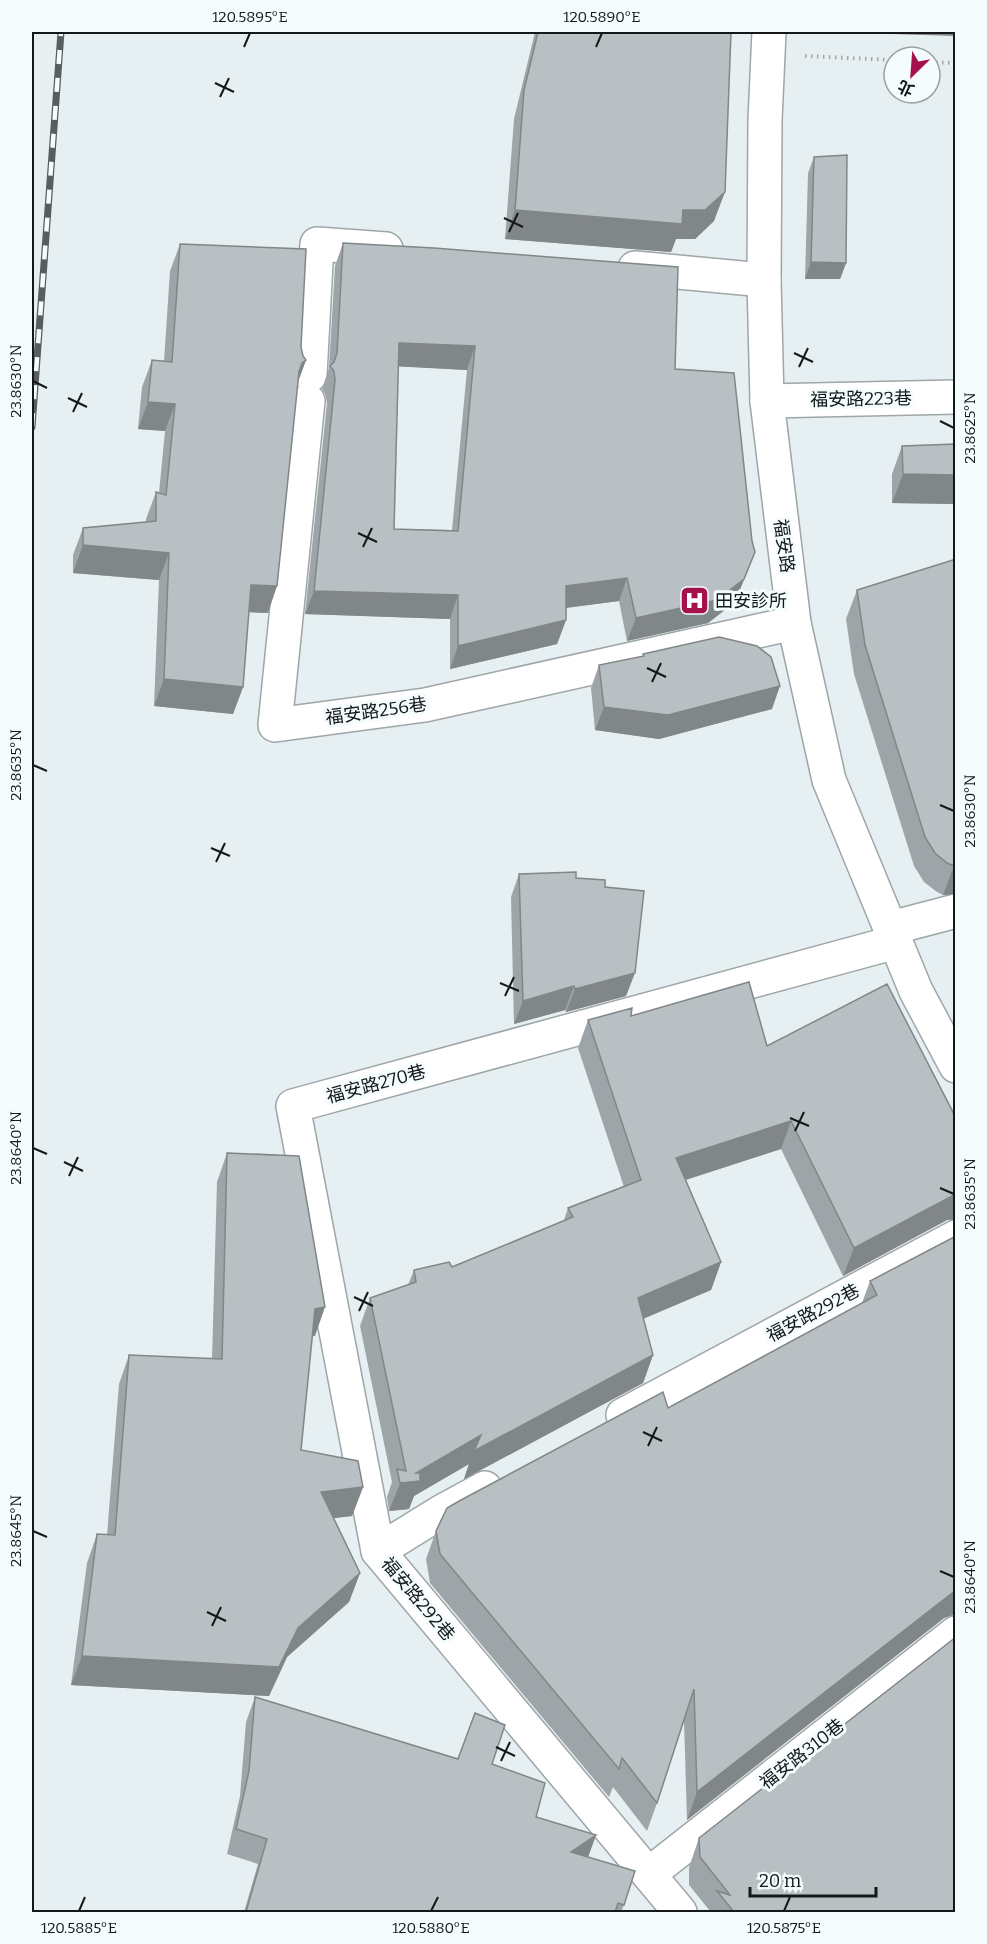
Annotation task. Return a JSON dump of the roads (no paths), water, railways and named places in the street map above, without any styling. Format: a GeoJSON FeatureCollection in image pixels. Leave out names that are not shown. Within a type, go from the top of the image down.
{"type":"FeatureCollection","features":[{"type":"Feature","properties":{"kind":"street","name":"福安路"},"geometry":{"type":"LineString","coordinates":[[769,43],[765,120],[764,280],[767,401],[794,623],[829,780],[916,991],[956,1066]]}},
{"type":"Feature","properties":{"kind":"street","name":"福安路256巷"},"geometry":{"type":"LineString","coordinates":[[421,252],[317,244],[309,388],[275,725],[425,705],[794,623]]}},
{"type":"Feature","properties":{"kind":"street"},"geometry":{"type":"LineString","coordinates":[[605,265],[764,280]]}},
{"type":"Feature","properties":{"kind":"street","name":"福安路223巷"},"geometry":{"type":"LineString","coordinates":[[767,401],[956,397]]}},
{"type":"Feature","properties":{"kind":"street"},"geometry":{"type":"LineString","coordinates":[[893,935],[956,911]]}},
{"type":"Feature","properties":{"kind":"street","name":"福安路270巷"},"geometry":{"type":"LineString","coordinates":[[378,1551],[293,1106],[893,935]]}},
{"type":"Feature","properties":{"kind":"street","name":"福安路292巷"},"geometry":{"type":"LineString","coordinates":[[599,1428],[956,1237]]}},
{"type":"Feature","properties":{"kind":"street","name":"福安路292巷"},"geometry":{"type":"LineString","coordinates":[[515,1473],[441,1512],[378,1551],[680,1912]]}},
{"type":"Feature","properties":{"kind":"street","name":"福安路310巷"},"geometry":{"type":"LineString","coordinates":[[649,1874],[956,1633]]}},
{"type":"Feature","properties":{"kind":"railway"},"geometry":{"type":"LineString","coordinates":[[32,427],[61,32]]}},
{"type":"Feature","properties":{"kind":"place","name":"田安診所"},"geometry":{"type":"Point","coordinates":[694,601]}}]}
